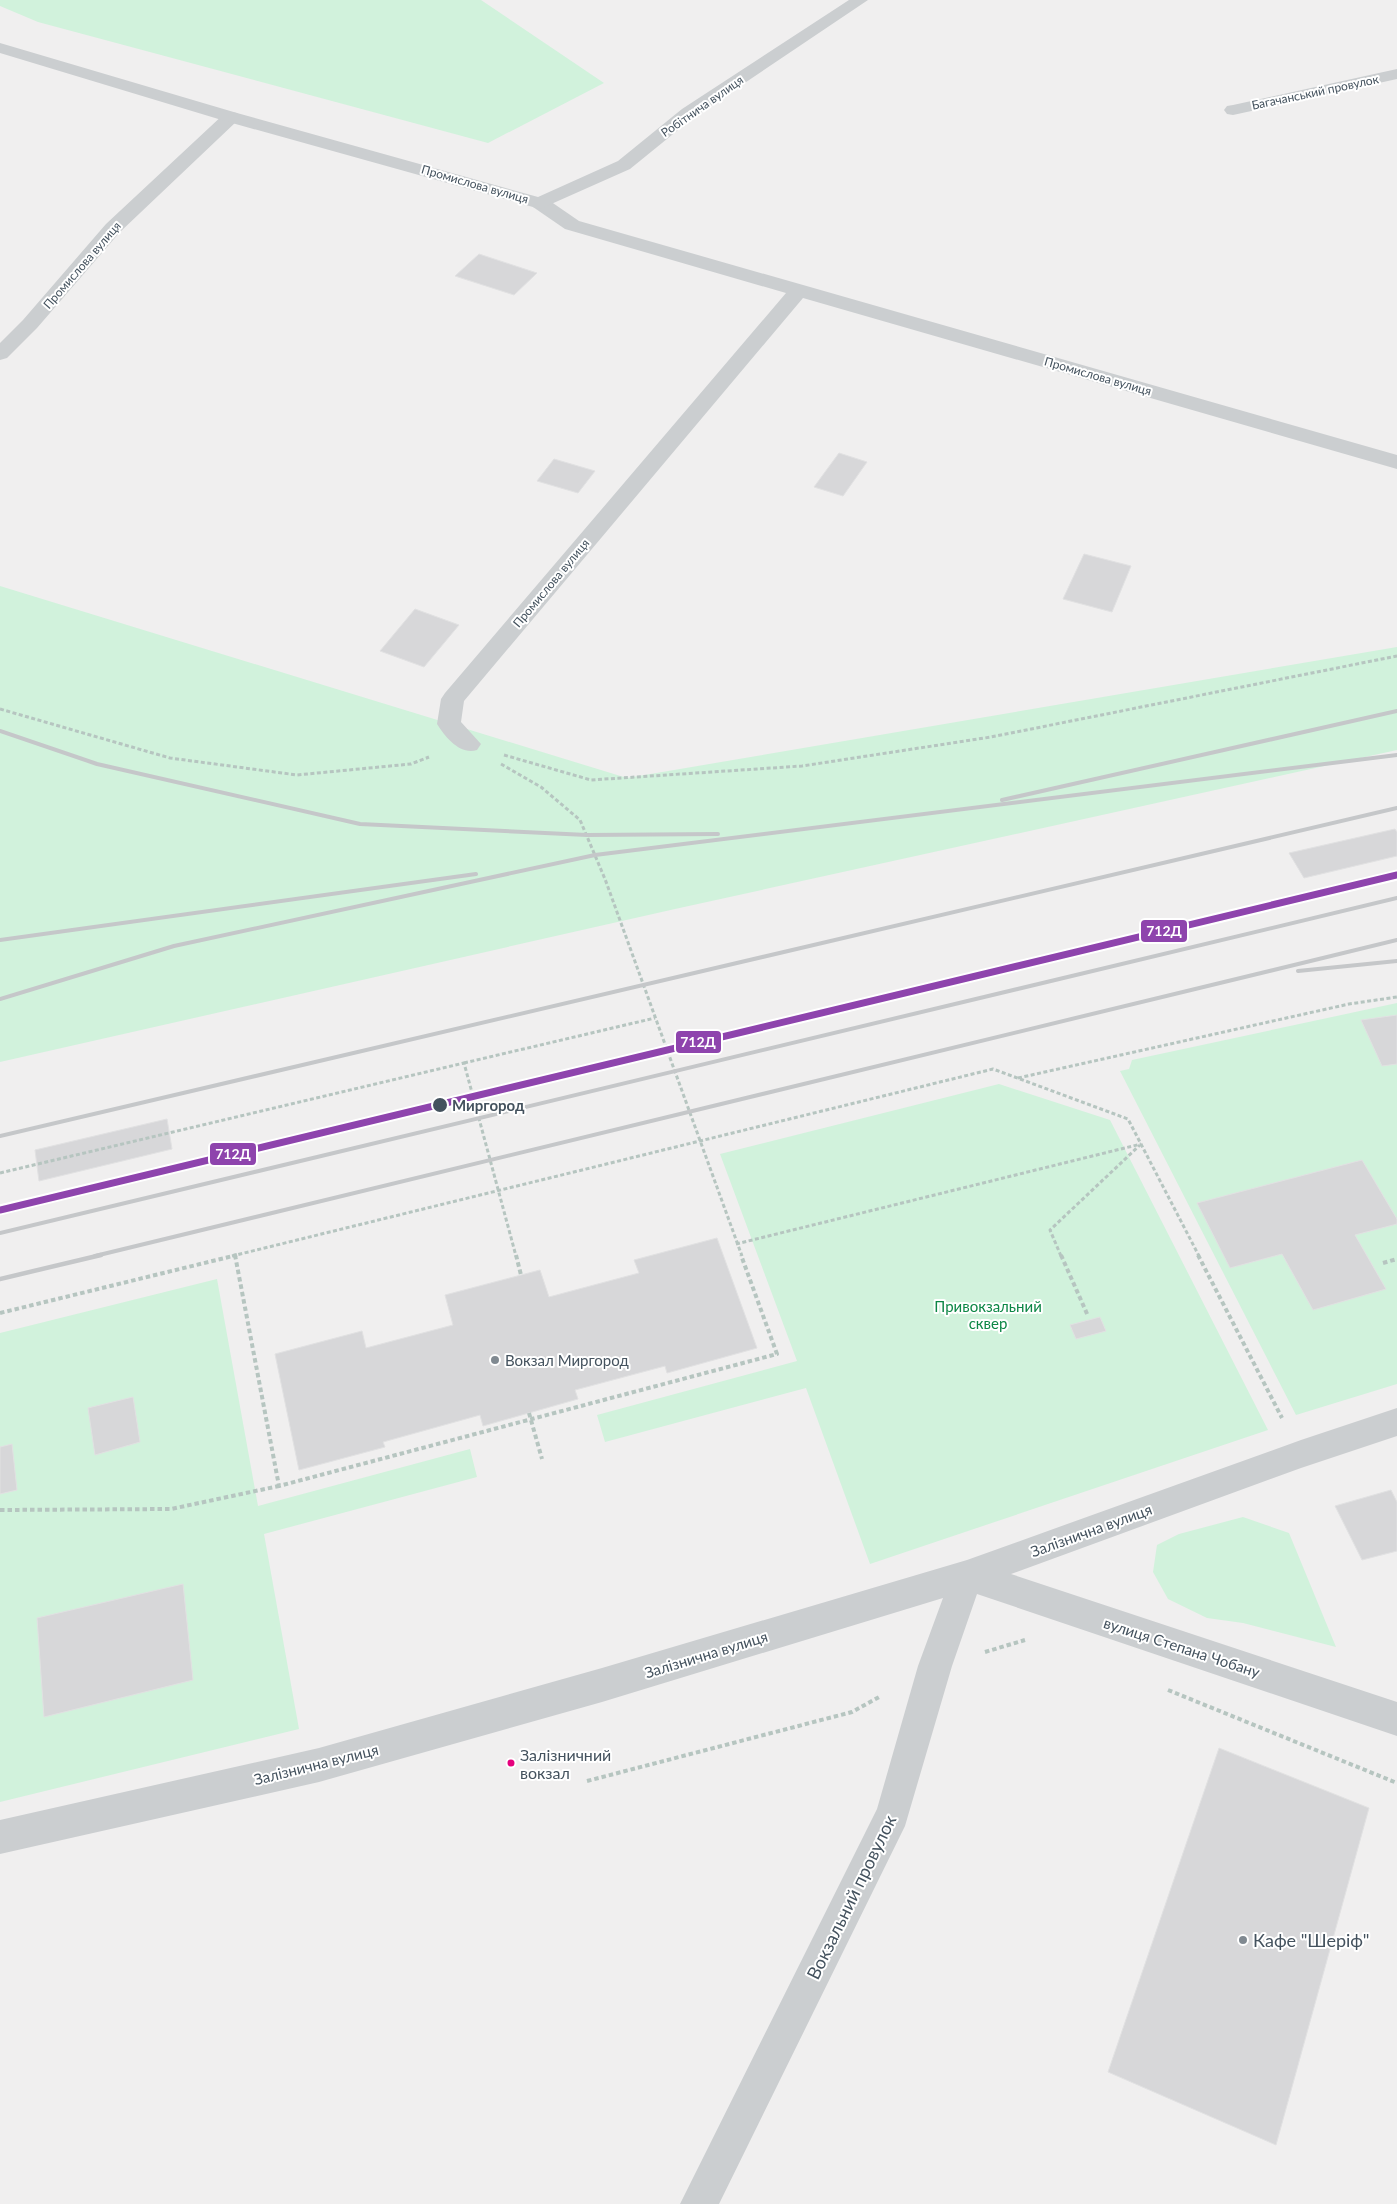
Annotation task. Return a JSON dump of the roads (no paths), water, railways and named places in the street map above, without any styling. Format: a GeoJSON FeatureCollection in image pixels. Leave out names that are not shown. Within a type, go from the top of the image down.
{"type":"FeatureCollection","features":[{"type":"Feature","properties":{"kind":"street","name":"Робітнича вулиця"},"geometry":{"type":"LineString","coordinates":[[540,203],[624,165],[688,113],[860,0]]}},
{"type":"Feature","properties":{"kind":"street","name":"Промислова вулиця"},"geometry":{"type":"LineString","coordinates":[[0,48],[231,116],[540,203],[572,225],[1397,462]]}},
{"type":"Feature","properties":{"kind":"street","name":"Багачанський провулок"},"geometry":{"type":"LineString","coordinates":[[1233,110],[1397,74]]}},
{"type":"Feature","properties":{"kind":"street","name":"Промислова вулиця"},"geometry":{"type":"LineString","coordinates":[[0,354],[30,324],[113,228],[231,116]]}},
{"type":"Feature","properties":{"kind":"street","name":"Промислова вулиця"},"geometry":{"type":"LineString","coordinates":[[469,744],[449,724],[453,699],[799,290]]}},
{"type":"Feature","properties":{"kind":"street","name":"Залізнична вулиця"},"geometry":{"type":"LineString","coordinates":[[0,1837],[319,1765],[612,1682],[967,1575],[1301,1454],[1397,1422]]}},
{"type":"Feature","properties":{"kind":"street","name":"Вокзальний провулок"},"geometry":{"type":"LineString","coordinates":[[699,2204],[893,1814],[936,1666],[967,1575]]}},
{"type":"Feature","properties":{"kind":"street","name":"вулиця Степана Чобану"},"geometry":{"type":"LineString","coordinates":[[967,1575],[1397,1718]]}},
{"type":"Feature","properties":{"kind":"railway"},"geometry":{"type":"LineString","coordinates":[[1002,800],[1397,711]]}},
{"type":"Feature","properties":{"kind":"railway"},"geometry":{"type":"LineString","coordinates":[[0,731],[97,764],[360,824],[587,835],[718,834]]}},
{"type":"Feature","properties":{"kind":"railway"},"geometry":{"type":"LineString","coordinates":[[0,999],[174,946],[595,855],[1397,755]]}},
{"type":"Feature","properties":{"kind":"railway"},"geometry":{"type":"LineString","coordinates":[[0,1136],[1397,808]]}},
{"type":"Feature","properties":{"kind":"railway"},"geometry":{"type":"LineString","coordinates":[[0,940],[476,874]]}},
{"type":"Feature","properties":{"kind":"railway"},"geometry":{"type":"LineString","coordinates":[[0,1233],[1397,898]]}},
{"type":"Feature","properties":{"kind":"railway"},"geometry":{"type":"LineString","coordinates":[[95,1256],[1397,940]]}},
{"type":"Feature","properties":{"kind":"railway"},"geometry":{"type":"LineString","coordinates":[[1298,971],[1397,961]]}},
{"type":"Feature","properties":{"kind":"railway"},"geometry":{"type":"LineString","coordinates":[[0,1279],[101,1255]]}},
{"type":"Feature","properties":{"kind":"place","name":"Миргород"},"geometry":{"type":"Point","coordinates":[440,1105]}},
{"type":"Feature","properties":{"kind":"place","name":"Вокзал Миргород"},"geometry":{"type":"Point","coordinates":[495,1360]}},
{"type":"Feature","properties":{"kind":"place","name":"Залізничний вокзал"},"geometry":{"type":"Point","coordinates":[511,1763]}},
{"type":"Feature","properties":{"kind":"place","name":"Кафе \"Шеріф\""},"geometry":{"type":"Point","coordinates":[1243,1940]}},
{"type":"Feature","properties":{"kind":"park label","name":"Привокзальний сквер"},"geometry":{"type":"Point","coordinates":[988,1314]}}]}
